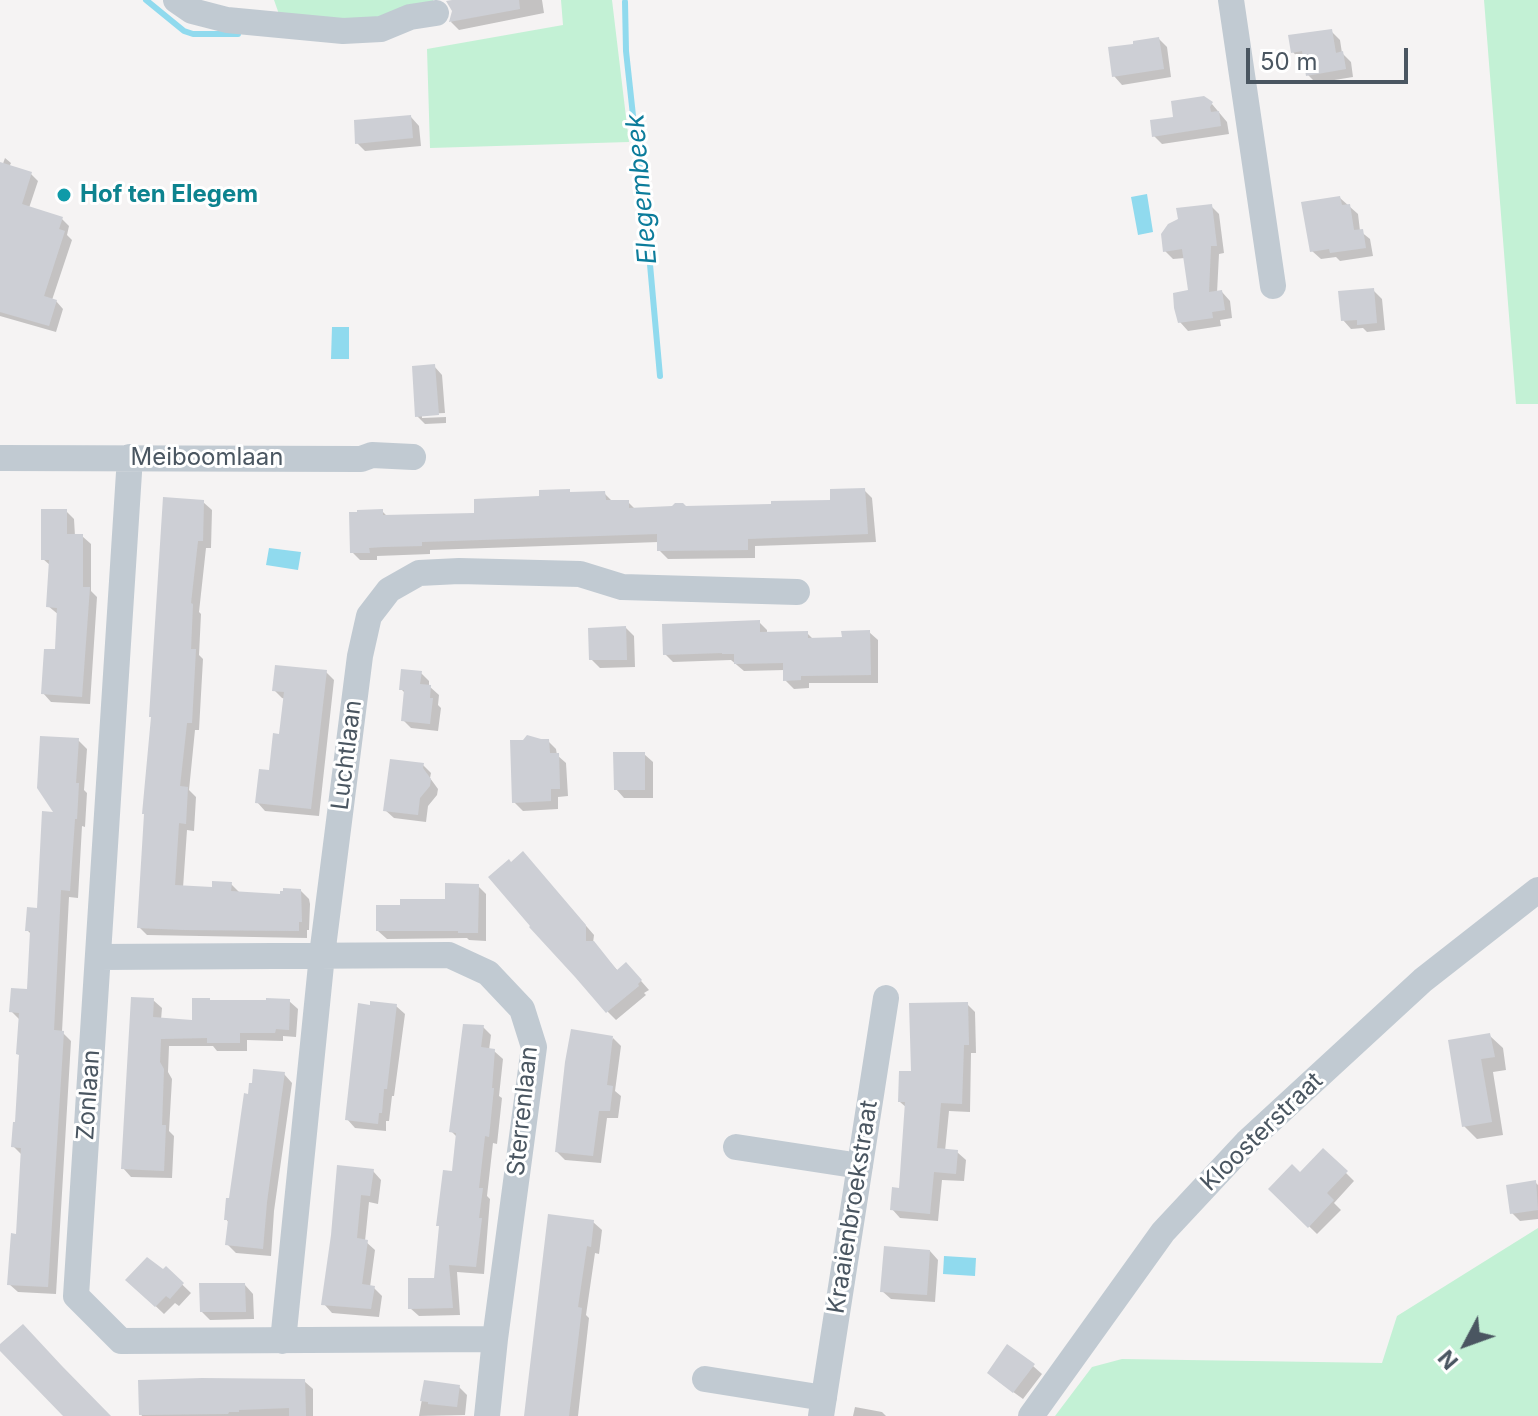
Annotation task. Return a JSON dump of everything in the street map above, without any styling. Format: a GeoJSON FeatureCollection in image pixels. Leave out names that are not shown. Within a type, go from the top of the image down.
{"type":"FeatureCollection","features":[{"type":"Feature","properties":{"kind":"street"},"geometry":{"type":"LineString","coordinates":[[176,0],[192,11],[227,20],[343,31],[381,29],[410,17],[436,13]]}},
{"type":"Feature","properties":{"kind":"street"},"geometry":{"type":"LineString","coordinates":[[1231,0],[1273,286]]}},
{"type":"Feature","properties":{"kind":"street","name":"Zonlaan"},"geometry":{"type":"LineString","coordinates":[[130,457],[76,1296],[121,1341],[495,1339]]}},
{"type":"Feature","properties":{"kind":"street","name":"Meiboomlaan"},"geometry":{"type":"LineString","coordinates":[[0,458],[413,457]]}},
{"type":"Feature","properties":{"kind":"street","name":"Luchtlaan"},"geometry":{"type":"LineString","coordinates":[[283,1341],[322,955],[360,656],[369,616],[389,590],[419,573],[580,574],[622,587],[797,592]]}},
{"type":"Feature","properties":{"kind":"street","name":"Kloosterstraat"},"geometry":{"type":"LineString","coordinates":[[1031,1416],[1163,1232],[1247,1142],[1423,980],[1538,890]]}},
{"type":"Feature","properties":{"kind":"street","name":"Sterrenlaan"},"geometry":{"type":"LineString","coordinates":[[98,957],[449,955],[488,973],[522,1009],[534,1047],[487,1416]]}},
{"type":"Feature","properties":{"kind":"street","name":"Kraaienbroekstraat"},"geometry":{"type":"LineString","coordinates":[[822,1407],[886,998]]}},
{"type":"Feature","properties":{"kind":"street"},"geometry":{"type":"LineString","coordinates":[[736,1147],[860,1166]]}},
{"type":"Feature","properties":{"kind":"street"},"geometry":{"type":"LineString","coordinates":[[705,1379],[822,1407]]}},
{"type":"Feature","properties":{"kind":"green space"},"geometry":{"type":"Polygon","coordinates":[[[274,0],[433,0],[434,4],[379,20],[280,17],[274,0]]]}},
{"type":"Feature","properties":{"kind":"green space"},"geometry":{"type":"Polygon","coordinates":[[[561,0],[612,0],[629,142],[430,148],[427,49],[563,25],[561,0]]]}},
{"type":"Feature","properties":{"kind":"green space"},"geometry":{"type":"Polygon","coordinates":[[[1484,0],[1538,0],[1538,404],[1516,404],[1484,0]]]}},
{"type":"Feature","properties":{"kind":"green space"},"geometry":{"type":"Polygon","coordinates":[[[1538,1228],[1538,1416],[1055,1416],[1092,1367],[1122,1359],[1382,1363],[1397,1316],[1538,1228]]]}},
{"type":"Feature","properties":{"kind":"water"},"geometry":{"type":"Polygon","coordinates":[[[1147,194],[1153,232],[1138,235],[1131,197],[1147,194]]]}},
{"type":"Feature","properties":{"kind":"water"},"geometry":{"type":"Polygon","coordinates":[[[332,327],[349,327],[349,359],[331,359],[332,327]]]}},
{"type":"Feature","properties":{"kind":"water"},"geometry":{"type":"Polygon","coordinates":[[[269,548],[301,552],[298,570],[266,565],[269,548]]]}},
{"type":"Feature","properties":{"kind":"water"},"geometry":{"type":"Polygon","coordinates":[[[944,1256],[976,1258],[975,1276],[943,1274],[944,1256]]]}},
{"type":"Feature","properties":{"kind":"building"},"geometry":{"type":"Polygon","coordinates":[[[519,0],[520,9],[449,22],[452,11],[446,1],[519,0]]]}},
{"type":"Feature","properties":{"kind":"building"},"geometry":{"type":"Polygon","coordinates":[[[1332,29],[1336,53],[1343,51],[1346,69],[1306,76],[1302,51],[1291,53],[1288,35],[1332,29]]]}},
{"type":"Feature","properties":{"kind":"building"},"geometry":{"type":"Polygon","coordinates":[[[1159,37],[1164,69],[1112,77],[1108,47],[1159,37]]]}},
{"type":"Feature","properties":{"kind":"building"},"geometry":{"type":"Polygon","coordinates":[[[1204,96],[1213,102],[1211,112],[1219,111],[1221,126],[1152,137],[1150,120],[1173,117],[1171,101],[1204,96]]]}},
{"type":"Feature","properties":{"kind":"building"},"geometry":{"type":"Polygon","coordinates":[[[411,115],[413,138],[355,144],[354,120],[411,115]]]}},
{"type":"Feature","properties":{"kind":"building"},"geometry":{"type":"Polygon","coordinates":[[[0,162],[32,172],[22,204],[63,217],[59,229],[65,231],[44,296],[57,300],[49,326],[0,312],[0,162]]]}},
{"type":"Feature","properties":{"kind":"building"},"geometry":{"type":"Polygon","coordinates":[[[1340,196],[1342,205],[1350,204],[1354,230],[1363,229],[1366,248],[1330,253],[1329,249],[1310,252],[1301,202],[1340,196]]]}},
{"type":"Feature","properties":{"kind":"building"},"geometry":{"type":"Polygon","coordinates":[[[1212,204],[1217,246],[1211,246],[1209,292],[1222,290],[1225,310],[1212,312],[1213,318],[1178,323],[1173,293],[1188,290],[1182,249],[1163,252],[1161,234],[1168,224],[1178,219],[1176,208],[1212,204]]]}},
{"type":"Feature","properties":{"kind":"building"},"geometry":{"type":"Polygon","coordinates":[[[1374,288],[1377,323],[1357,325],[1357,320],[1341,321],[1338,291],[1374,288]]]}},
{"type":"Feature","properties":{"kind":"building"},"geometry":{"type":"Polygon","coordinates":[[[435,364],[439,415],[415,417],[412,366],[435,364]]]}},
{"type":"Feature","properties":{"kind":"building"},"geometry":{"type":"Polygon","coordinates":[[[865,488],[868,534],[748,539],[748,550],[657,551],[657,534],[422,542],[422,546],[369,548],[370,553],[350,553],[349,512],[357,510],[383,509],[383,515],[474,513],[474,499],[539,496],[539,490],[605,491],[606,500],[629,500],[629,508],[672,506],[675,503],[686,506],[830,500],[830,489],[865,488]]]}},
{"type":"Feature","properties":{"kind":"building"},"geometry":{"type":"Polygon","coordinates":[[[163,497],[204,500],[203,541],[198,541],[191,603],[191,649],[196,649],[192,723],[187,723],[180,786],[188,787],[186,824],[179,823],[175,885],[212,887],[212,881],[232,882],[231,891],[280,894],[283,888],[301,889],[302,922],[299,922],[299,931],[137,928],[163,497]]]}},
{"type":"Feature","properties":{"kind":"building"},"geometry":{"type":"Polygon","coordinates":[[[41,509],[67,509],[67,534],[83,534],[83,587],[90,587],[82,697],[41,694],[44,649],[55,649],[57,608],[46,607],[49,560],[41,560],[41,509]]]}},
{"type":"Feature","properties":{"kind":"building"},"geometry":{"type":"Polygon","coordinates":[[[760,620],[760,632],[808,631],[808,638],[842,637],[841,631],[870,630],[871,675],[801,676],[801,680],[783,681],[783,663],[734,664],[734,654],[722,653],[663,655],[662,624],[760,620]]]}},
{"type":"Feature","properties":{"kind":"building"},"geometry":{"type":"Polygon","coordinates":[[[626,626],[627,660],[589,660],[588,628],[626,626]]]}},
{"type":"Feature","properties":{"kind":"building"},"geometry":{"type":"Polygon","coordinates":[[[275,665],[327,670],[311,809],[255,803],[259,769],[269,770],[273,733],[279,734],[284,692],[272,691],[275,665]]]}},
{"type":"Feature","properties":{"kind":"building"},"geometry":{"type":"Polygon","coordinates":[[[401,669],[422,671],[420,684],[431,685],[430,724],[401,721],[404,690],[399,690],[401,669]]]}},
{"type":"Feature","properties":{"kind":"building"},"geometry":{"type":"Polygon","coordinates":[[[527,735],[549,739],[550,753],[559,753],[560,789],[551,789],[551,801],[512,803],[510,740],[523,740],[527,735]]]}},
{"type":"Feature","properties":{"kind":"building"},"geometry":{"type":"Polygon","coordinates":[[[40,736],[79,738],[77,819],[70,891],[61,890],[54,1030],[64,1031],[48,1287],[7,1285],[11,1233],[16,1234],[21,1148],[11,1147],[19,1055],[16,1054],[19,1013],[9,1012],[11,988],[27,989],[30,931],[25,931],[27,907],[37,908],[42,811],[53,812],[37,788],[40,736]]]}},
{"type":"Feature","properties":{"kind":"building"},"geometry":{"type":"Polygon","coordinates":[[[613,752],[645,752],[645,790],[614,790],[613,752]]]}},
{"type":"Feature","properties":{"kind":"building"},"geometry":{"type":"Polygon","coordinates":[[[390,759],[424,763],[423,768],[431,779],[430,786],[420,798],[418,815],[383,811],[390,759]]]}},
{"type":"Feature","properties":{"kind":"building"},"geometry":{"type":"Polygon","coordinates":[[[523,851],[586,925],[586,941],[594,941],[617,970],[626,962],[642,980],[606,1013],[488,877],[523,851]]]}},
{"type":"Feature","properties":{"kind":"building"},"geometry":{"type":"Polygon","coordinates":[[[445,883],[479,884],[478,933],[376,931],[376,905],[400,905],[400,899],[445,899],[445,883]]]}},
{"type":"Feature","properties":{"kind":"building"},"geometry":{"type":"Polygon","coordinates":[[[131,997],[154,998],[153,1017],[192,1020],[192,998],[290,999],[289,1030],[240,1033],[240,1043],[207,1043],[207,1038],[161,1039],[160,1062],[164,1069],[162,1125],[166,1125],[164,1171],[121,1169],[131,997]]]}},
{"type":"Feature","properties":{"kind":"building"},"geometry":{"type":"Polygon","coordinates":[[[370,1001],[397,1004],[387,1089],[384,1089],[378,1124],[345,1120],[358,1003],[370,1005],[370,1001]]]}},
{"type":"Feature","properties":{"kind":"building"},"geometry":{"type":"Polygon","coordinates":[[[968,1002],[969,1045],[964,1045],[962,1104],[941,1103],[937,1148],[958,1150],[956,1174],[934,1172],[930,1214],[890,1210],[892,1187],[899,1188],[905,1102],[898,1102],[899,1071],[911,1071],[909,1003],[968,1002]]]}},
{"type":"Feature","properties":{"kind":"building"},"geometry":{"type":"Polygon","coordinates":[[[463,1024],[484,1025],[481,1047],[495,1049],[489,1137],[485,1136],[479,1188],[483,1188],[479,1218],[482,1218],[476,1267],[449,1265],[453,1308],[408,1309],[408,1278],[434,1278],[443,1170],[452,1171],[456,1133],[449,1132],[463,1024]]]}},
{"type":"Feature","properties":{"kind":"building"},"geometry":{"type":"Polygon","coordinates":[[[571,1029],[613,1036],[607,1085],[613,1086],[610,1111],[599,1111],[593,1156],[555,1152],[571,1029]]]}},
{"type":"Feature","properties":{"kind":"building"},"geometry":{"type":"Polygon","coordinates":[[[1490,1033],[1495,1057],[1481,1059],[1492,1122],[1462,1127],[1448,1040],[1490,1033]]]}},
{"type":"Feature","properties":{"kind":"building"},"geometry":{"type":"Polygon","coordinates":[[[253,1069],[285,1072],[263,1249],[225,1245],[228,1220],[224,1220],[226,1198],[229,1198],[244,1093],[248,1094],[253,1069]]]}},
{"type":"Feature","properties":{"kind":"building"},"geometry":{"type":"Polygon","coordinates":[[[1323,1148],[1348,1171],[1327,1193],[1334,1200],[1308,1228],[1268,1189],[1292,1164],[1300,1172],[1323,1148]]]}},
{"type":"Feature","properties":{"kind":"building"},"geometry":{"type":"Polygon","coordinates":[[[337,1165],[374,1169],[370,1196],[361,1195],[357,1238],[368,1240],[362,1284],[375,1286],[371,1309],[321,1305],[337,1165]]]}},
{"type":"Feature","properties":{"kind":"building"},"geometry":{"type":"Polygon","coordinates":[[[1536,1180],[1538,1210],[1510,1214],[1506,1185],[1536,1180]]]}},
{"type":"Feature","properties":{"kind":"building"},"geometry":{"type":"Polygon","coordinates":[[[548,1214],[594,1220],[591,1247],[587,1246],[578,1307],[582,1308],[569,1416],[524,1416],[548,1214]]]}},
{"type":"Feature","properties":{"kind":"building"},"geometry":{"type":"Polygon","coordinates":[[[884,1246],[930,1250],[927,1295],[880,1292],[884,1246]]]}},
{"type":"Feature","properties":{"kind":"building"},"geometry":{"type":"Polygon","coordinates":[[[147,1257],[163,1269],[166,1266],[184,1283],[170,1299],[166,1296],[155,1307],[125,1280],[147,1257]]]}},
{"type":"Feature","properties":{"kind":"building"},"geometry":{"type":"Polygon","coordinates":[[[199,1283],[245,1283],[246,1312],[200,1312],[199,1283]]]}},
{"type":"Feature","properties":{"kind":"building"},"geometry":{"type":"Polygon","coordinates":[[[23,1324],[111,1416],[63,1416],[0,1351],[0,1344],[23,1324]]]}},
{"type":"Feature","properties":{"kind":"building"},"geometry":{"type":"Polygon","coordinates":[[[1007,1344],[1035,1364],[1013,1393],[987,1373],[1007,1344]]]}},
{"type":"Feature","properties":{"kind":"building"},"geometry":{"type":"Polygon","coordinates":[[[305,1379],[306,1416],[289,1416],[289,1408],[239,1410],[228,1414],[139,1415],[138,1380],[305,1379]]]}},
{"type":"Feature","properties":{"kind":"building"},"geometry":{"type":"Polygon","coordinates":[[[424,1380],[460,1385],[457,1407],[420,1401],[424,1380]]]}},
{"type":"Feature","properties":{"kind":"waterway","name":"Elegembeek"},"geometry":{"type":"LineString","coordinates":[[146,0],[184,31],[193,34],[238,34]]}},
{"type":"Feature","properties":{"kind":"waterway","name":"Elegembeek"},"geometry":{"type":"LineString","coordinates":[[625,2],[626,51],[641,164],[660,376]]}},
{"type":"Feature","properties":{"kind":"place","name":"Hof ten Elegem"},"geometry":{"type":"Point","coordinates":[64,195]}}]}
